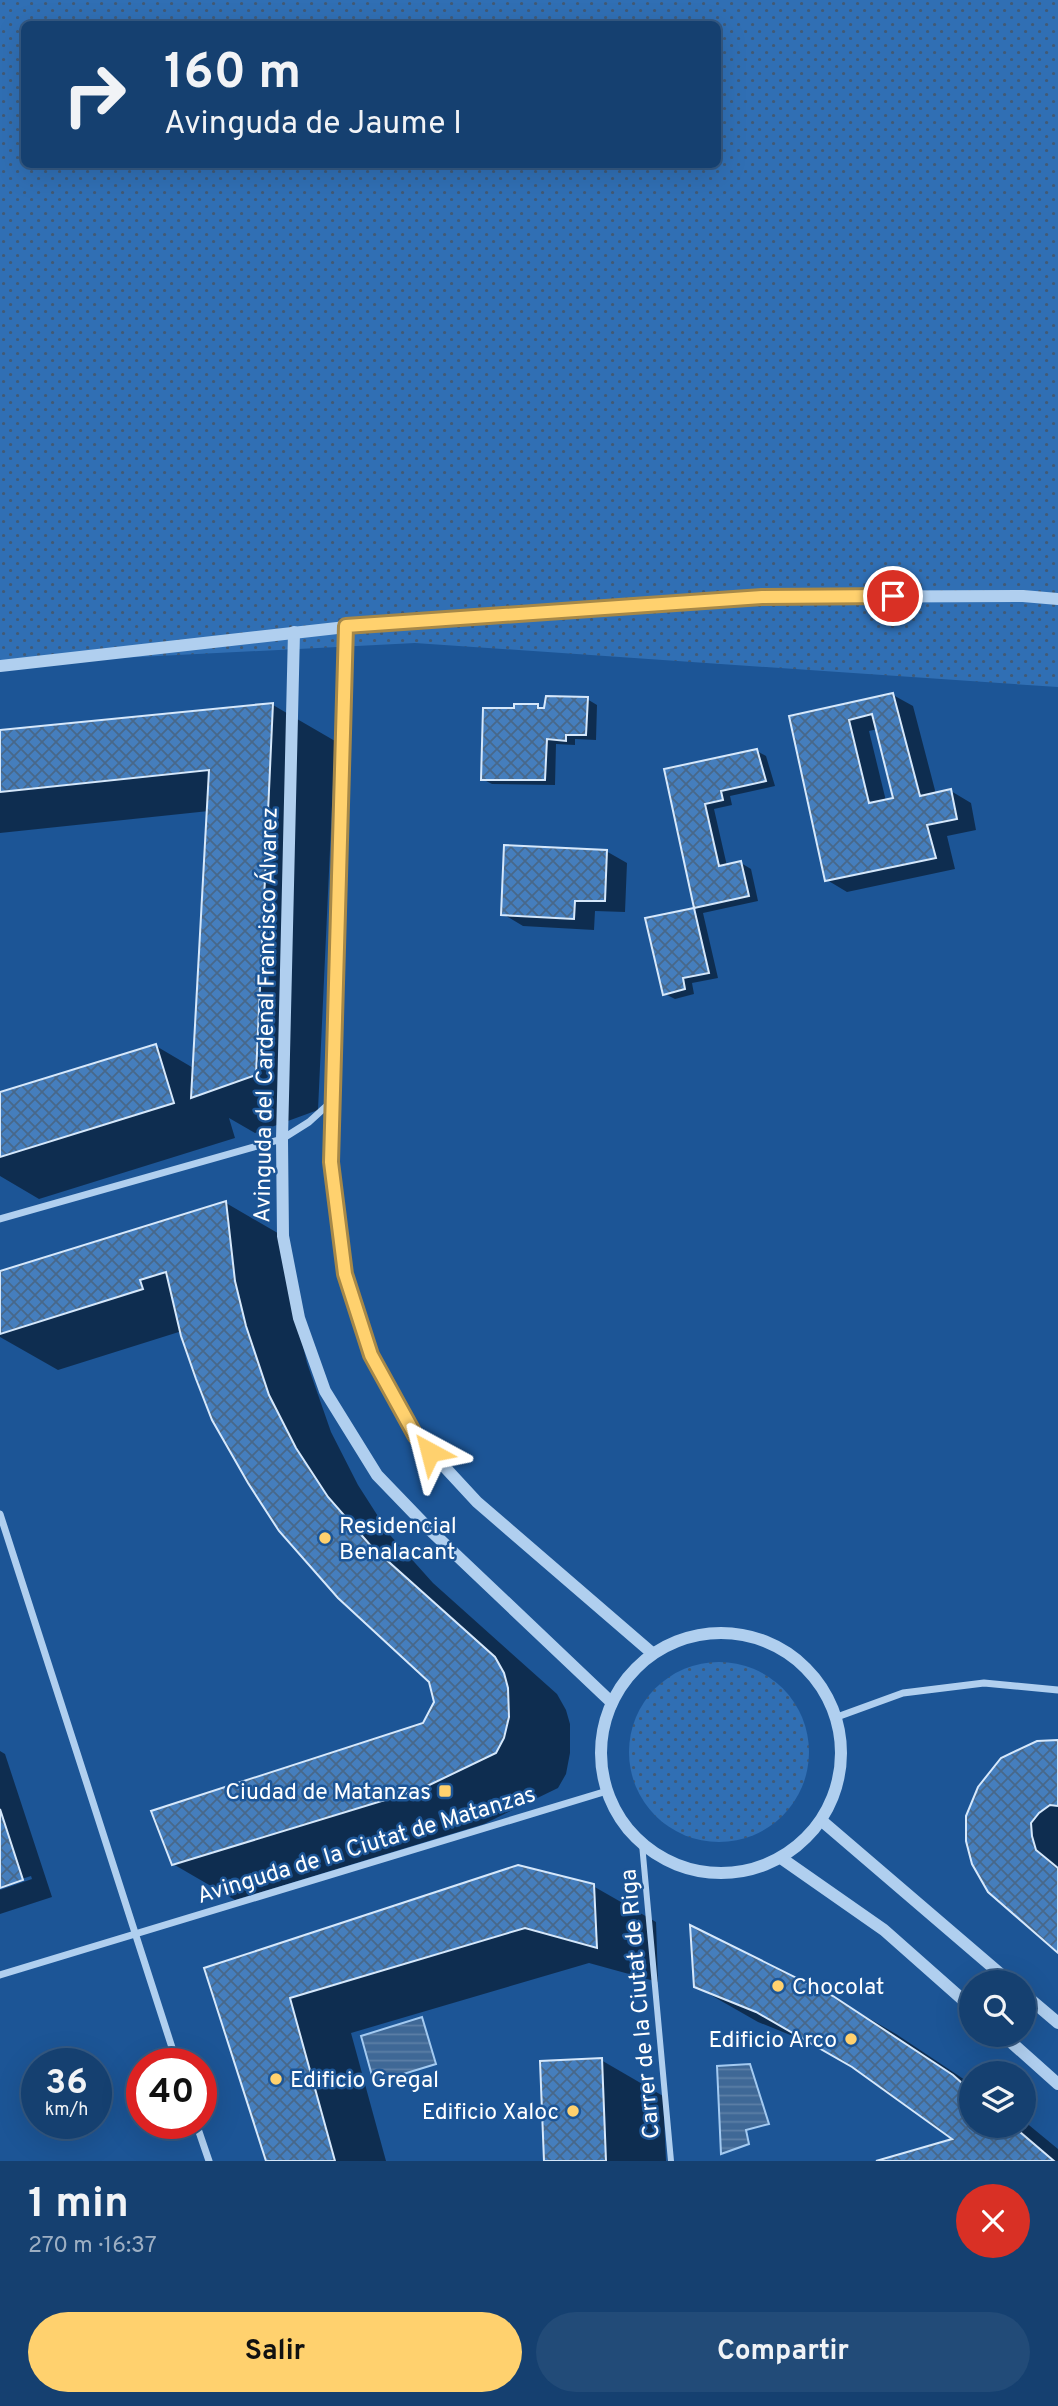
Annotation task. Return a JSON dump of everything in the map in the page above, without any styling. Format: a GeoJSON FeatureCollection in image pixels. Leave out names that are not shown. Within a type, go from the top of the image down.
{"type":"FeatureCollection","features":[{"type":"Feature","properties":{"kind":"street"},"geometry":{"type":"LineString","coordinates":[[0,666],[346,626],[762,597],[1023,596],[1058,599]]}},
{"type":"Feature","properties":{"kind":"street"},"geometry":{"type":"LineString","coordinates":[[346,626],[331,1162],[345,1274],[371,1355],[415,1435],[477,1503],[652,1653]]}},
{"type":"Feature","properties":{"kind":"street","name":"Avinguda del Cardenal Francisco Álvarez"},"geometry":{"type":"LineString","coordinates":[[294,632],[282,1139],[283,1236],[299,1318],[325,1391],[377,1475],[431,1531],[609,1700]]}},
{"type":"Feature","properties":{"kind":"street"},"geometry":{"type":"LineString","coordinates":[[0,1219],[282,1139],[309,1122],[332,1101]]}},
{"type":"Feature","properties":{"kind":"street"},"geometry":{"type":"LineString","coordinates":[[0,1514],[172,2048]]}},
{"type":"Feature","properties":{"kind":"street"},"geometry":{"type":"LineString","coordinates":[[717,1632],[752,1636],[785,1650],[812,1673],[829,1698],[837,1717],[842,1763],[822,1821],[809,1836],[781,1858],[751,1870],[718,1873],[679,1866],[642,1844],[618,1815],[607,1791],[601,1755],[609,1700],[652,1653],[679,1639],[717,1632]]}},
{"type":"Feature","properties":{"kind":"street"},"geometry":{"type":"LineString","coordinates":[[837,1717],[903,1693],[984,1683],[1058,1690]]}},
{"type":"Feature","properties":{"kind":"street","name":"Avinguda de la Ciutat de Matanzas"},"geometry":{"type":"LineString","coordinates":[[0,1975],[607,1791]]}},
{"type":"Feature","properties":{"kind":"street"},"geometry":{"type":"LineString","coordinates":[[822,1821],[996,1970]]}},
{"type":"Feature","properties":{"kind":"street","name":"Carrer de la Ciutat de Riga"},"geometry":{"type":"LineString","coordinates":[[642,1844],[671,2161]]}},
{"type":"Feature","properties":{"kind":"street"},"geometry":{"type":"LineString","coordinates":[[781,1858],[884,1930],[959,1996]]}},
{"type":"Feature","properties":{"kind":"street"},"geometry":{"type":"LineString","coordinates":[[1036,2004],[1058,2023]]}},
{"type":"Feature","properties":{"kind":"street"},"geometry":{"type":"LineString","coordinates":[[1016,2047],[1058,2084]]}},
{"type":"Feature","properties":{"kind":"street"},"geometry":{"type":"LineString","coordinates":[[202,2139],[209,2161]]}},
{"type":"Feature","properties":{"kind":"shaded area"},"geometry":{"type":"Polygon","coordinates":[[[0,0],[1058,0],[1058,687],[415,643],[0,664],[0,0]]]}},
{"type":"Feature","properties":{"kind":"shaded area"},"geometry":{"type":"Polygon","coordinates":[[[719,1662],[754,1669],[783,1688],[802,1717],[809,1752],[802,1787],[783,1816],[754,1835],[719,1842],[684,1835],[655,1816],[636,1787],[629,1752],[636,1717],[655,1688],[684,1669],[719,1662]]]}},
{"type":"Feature","properties":{"kind":"shaded area"},"geometry":{"type":"Polygon","coordinates":[[[422,2017],[436,2064],[374,2083],[361,2036],[422,2017]]]}},
{"type":"Feature","properties":{"kind":"shaded area"},"geometry":{"type":"Polygon","coordinates":[[[750,2064],[769,2124],[746,2130],[749,2144],[721,2154],[717,2066],[750,2064]]]}},
{"type":"Feature","properties":{"kind":"building"},"geometry":{"type":"Polygon","coordinates":[[[893,693],[920,796],[951,789],[957,819],[927,825],[936,858],[825,881],[789,716],[893,693]],[[872,714],[849,720],[869,803],[893,798],[872,714]]]}},
{"type":"Feature","properties":{"kind":"building"},"geometry":{"type":"Polygon","coordinates":[[[546,696],[588,697],[586,735],[566,735],[566,741],[547,739],[545,780],[481,780],[483,708],[514,708],[514,704],[538,704],[538,708],[544,708],[546,696]]]}},
{"type":"Feature","properties":{"kind":"building"},"geometry":{"type":"Polygon","coordinates":[[[273,703],[256,1075],[191,1098],[209,770],[0,792],[0,730],[273,703]]]}},
{"type":"Feature","properties":{"kind":"building"},"geometry":{"type":"Polygon","coordinates":[[[757,749],[766,781],[721,791],[723,800],[705,804],[719,866],[741,861],[749,896],[694,908],[664,769],[757,749]]]}},
{"type":"Feature","properties":{"kind":"building"},"geometry":{"type":"Polygon","coordinates":[[[504,845],[607,850],[605,901],[575,901],[574,919],[501,915],[504,845]]]}},
{"type":"Feature","properties":{"kind":"building"},"geometry":{"type":"Polygon","coordinates":[[[694,908],[709,973],[683,978],[685,989],[663,995],[645,918],[694,908]]]}},
{"type":"Feature","properties":{"kind":"building"},"geometry":{"type":"Polygon","coordinates":[[[156,1044],[174,1103],[0,1157],[0,1092],[156,1044]]]}},
{"type":"Feature","properties":{"kind":"building","name":"Residencial Benalacant"},"geometry":{"type":"Polygon","coordinates":[[[226,1201],[235,1281],[246,1326],[269,1395],[296,1448],[328,1497],[371,1546],[495,1657],[504,1673],[508,1688],[509,1717],[504,1738],[496,1753],[421,1789],[172,1865],[151,1811],[423,1723],[434,1702],[429,1682],[338,1598],[279,1531],[248,1483],[212,1420],[196,1379],[181,1336],[166,1272],[140,1280],[143,1289],[0,1334],[0,1271],[226,1201]]]}},
{"type":"Feature","properties":{"kind":"building"},"geometry":{"type":"Polygon","coordinates":[[[1058,1740],[1058,1806],[1050,1805],[1031,1823],[1036,1850],[1058,1868],[1058,1953],[988,1892],[972,1864],[966,1841],[966,1816],[978,1787],[1001,1758],[1037,1741],[1058,1740]]]}},
{"type":"Feature","properties":{"kind":"building"},"geometry":{"type":"Polygon","coordinates":[[[0,1809],[23,1880],[0,1888],[0,1809]]]}},
{"type":"Feature","properties":{"kind":"building","name":"Edificio Gregal"},"geometry":{"type":"Polygon","coordinates":[[[518,1865],[594,1884],[597,1948],[525,1928],[290,1998],[335,2161],[266,2161],[204,1968],[518,1865]]]}},
{"type":"Feature","properties":{"kind":"building","name":"Edificio Arco"},"geometry":{"type":"Polygon","coordinates":[[[690,1925],[833,1996],[953,2075],[959,2080],[959,2138],[1027,2138],[1054,2161],[876,2161],[952,2139],[852,2067],[756,2012],[694,1987],[690,1925]]]}},
{"type":"Feature","properties":{"kind":"building","name":"Edificio Xaloc"},"geometry":{"type":"Polygon","coordinates":[[[602,2058],[606,2161],[544,2161],[540,2061],[602,2058]]]}},
{"type":"Feature","properties":{"kind":"place","name":"Residencial Benalacant"},"geometry":{"type":"Point","coordinates":[325,1538]}},
{"type":"Feature","properties":{"kind":"place","name":"Ciudad de Matanzas"},"geometry":{"type":"Point","coordinates":[445,1791]}},
{"type":"Feature","properties":{"kind":"place","name":"Chocolat"},"geometry":{"type":"Point","coordinates":[778,1986]}},
{"type":"Feature","properties":{"kind":"place","name":"Edificio Arco"},"geometry":{"type":"Point","coordinates":[851,2039]}},
{"type":"Feature","properties":{"kind":"place","name":"Edificio Gregal"},"geometry":{"type":"Point","coordinates":[276,2079]}},
{"type":"Feature","properties":{"kind":"place","name":"Edificio Xaloc"},"geometry":{"type":"Point","coordinates":[573,2111]}},
{"type":"Feature","properties":{"kind":"route"},"geometry":{"type":"LineString","coordinates":[[430,1452],[415,1435],[371,1355],[345,1274],[331,1162],[346,626],[762,597],[893,596]]}}]}
